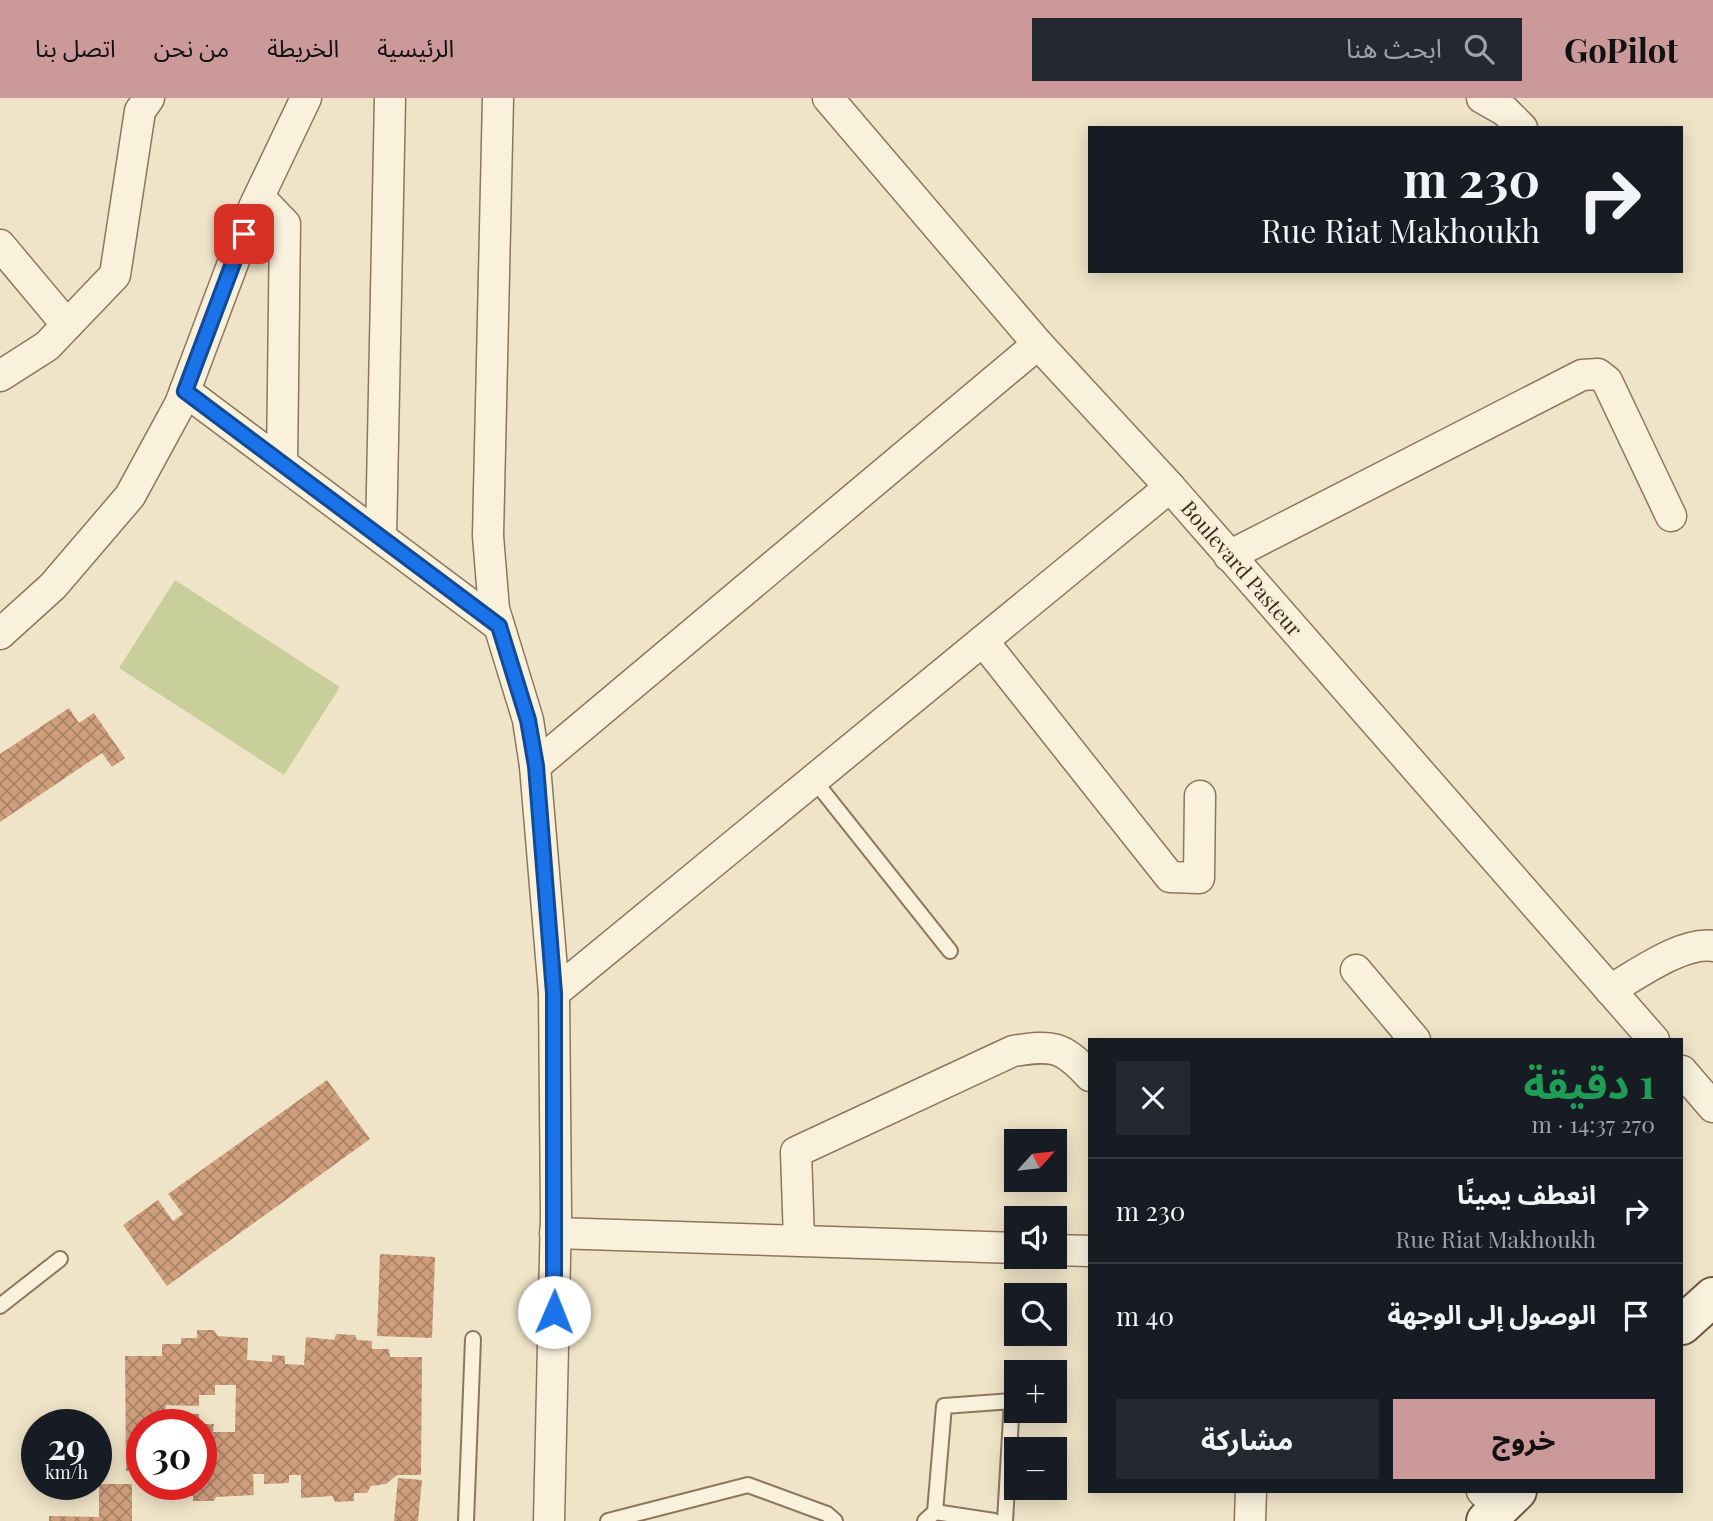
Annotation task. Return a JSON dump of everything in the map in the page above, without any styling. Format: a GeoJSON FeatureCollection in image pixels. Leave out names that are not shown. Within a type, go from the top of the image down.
{"type":"FeatureCollection","features":[{"type":"Feature","properties":{"kind":"main road"},"geometry":{"type":"LineString","coordinates":[[1683,1324],[1713,1297]]}},
{"type":"Feature","properties":{"kind":"street"},"geometry":{"type":"LineString","coordinates":[[0,376],[47,346],[115,275],[140,111],[149,98]]}},
{"type":"Feature","properties":{"kind":"street"},"geometry":{"type":"LineString","coordinates":[[0,634],[53,586],[130,496],[185,391],[259,197],[306,98]]}},
{"type":"Feature","properties":{"kind":"street"},"geometry":{"type":"LineString","coordinates":[[381,537],[390,98]]}},
{"type":"Feature","properties":{"kind":"street"},"geometry":{"type":"LineString","coordinates":[[498,98],[488,536],[494,609],[528,720],[536,766],[554,993],[555,1233],[549,1521]]}},
{"type":"Feature","properties":{"kind":"street"},"geometry":{"type":"LineString","coordinates":[[1482,98],[1505,111],[1520,126]]}},
{"type":"Feature","properties":{"kind":"street","name":"Boulevard Pasteur"},"geometry":{"type":"LineString","coordinates":[[834,100],[1038,344],[1170,487],[1652,1038]]}},
{"type":"Feature","properties":{"kind":"street"},"geometry":{"type":"LineString","coordinates":[[259,197],[285,224],[282,463]]}},
{"type":"Feature","properties":{"kind":"street"},"geometry":{"type":"LineString","coordinates":[[0,245],[66,325]]}},
{"type":"Feature","properties":{"kind":"street"},"geometry":{"type":"LineString","coordinates":[[536,766],[1038,344]]}},
{"type":"Feature","properties":{"kind":"street"},"geometry":{"type":"LineString","coordinates":[[1229,556],[1582,375],[1598,374],[1607,381],[1671,516]]}},
{"type":"Feature","properties":{"kind":"street"},"geometry":{"type":"LineString","coordinates":[[185,391],[499,626]]}},
{"type":"Feature","properties":{"kind":"street"},"geometry":{"type":"LineString","coordinates":[[554,993],[1170,487]]}},
{"type":"Feature","properties":{"kind":"street"},"geometry":{"type":"LineString","coordinates":[[983,641],[1170,877],[1199,878],[1200,796]]}},
{"type":"Feature","properties":{"kind":"street"},"geometry":{"type":"LineString","coordinates":[[1611,990],[1661,960],[1703,944],[1713,946]]}},
{"type":"Feature","properties":{"kind":"street"},"geometry":{"type":"LineString","coordinates":[[1356,970],[1413,1038]]}},
{"type":"Feature","properties":{"kind":"street"},"geometry":{"type":"LineString","coordinates":[[799,1240],[796,1152],[1013,1051],[1049,1046],[1077,1062],[1088,1074]]}},
{"type":"Feature","properties":{"kind":"street"},"geometry":{"type":"LineString","coordinates":[[1683,1073],[1713,1107]]}},
{"type":"Feature","properties":{"kind":"street"},"geometry":{"type":"LineString","coordinates":[[555,1233],[1004,1248]]}},
{"type":"Feature","properties":{"kind":"street"},"geometry":{"type":"LineString","coordinates":[[1067,1250],[1088,1251]]}},
{"type":"Feature","properties":{"kind":"street"},"geometry":{"type":"LineString","coordinates":[[1250,1521],[1251,1493]]}},
{"type":"Feature","properties":{"kind":"lane"},"geometry":{"type":"LineString","coordinates":[[814,780],[950,951]]}},
{"type":"Feature","properties":{"kind":"lane"},"geometry":{"type":"LineString","coordinates":[[0,1306],[60,1259]]}},
{"type":"Feature","properties":{"kind":"lane"},"geometry":{"type":"LineString","coordinates":[[466,1521],[473,1339]]}},
{"type":"Feature","properties":{"kind":"lane"},"geometry":{"type":"LineString","coordinates":[[994,1521],[930,1517],[944,1406],[1013,1401],[1005,1521]]}},
{"type":"Feature","properties":{"kind":"lane"},"geometry":{"type":"LineString","coordinates":[[608,1521],[748,1485],[827,1514],[835,1521]]}},
{"type":"Feature","properties":{"kind":"green space"},"geometry":{"type":"Polygon","coordinates":[[[175,580],[340,687],[284,775],[119,668],[175,580]]]}},
{"type":"Feature","properties":{"kind":"building"},"geometry":{"type":"Polygon","coordinates":[[[69,708],[79,723],[94,713],[125,758],[112,767],[102,753],[0,822],[0,754],[69,708]]]}},
{"type":"Feature","properties":{"kind":"building"},"geometry":{"type":"Polygon","coordinates":[[[327,1080],[370,1139],[167,1286],[123,1225],[158,1200],[173,1221],[183,1214],[168,1194],[327,1080]]]}},
{"type":"Feature","properties":{"kind":"building"},"geometry":{"type":"Polygon","coordinates":[[[380,1254],[435,1257],[432,1338],[377,1336],[380,1254]]]}},
{"type":"Feature","properties":{"kind":"building"},"geometry":{"type":"Polygon","coordinates":[[[197,1330],[214,1330],[218,1336],[248,1338],[247,1360],[272,1362],[272,1355],[285,1356],[285,1364],[304,1365],[306,1337],[334,1340],[336,1334],[355,1335],[357,1340],[372,1341],[372,1349],[389,1349],[390,1357],[422,1357],[421,1475],[397,1475],[386,1484],[371,1486],[367,1493],[354,1493],[354,1501],[335,1502],[332,1496],[301,1498],[301,1475],[289,1475],[289,1483],[264,1484],[264,1474],[253,1474],[254,1495],[217,1497],[217,1432],[235,1432],[236,1385],[215,1385],[215,1395],[199,1395],[199,1406],[166,1405],[166,1409],[126,1409],[126,1471],[125,1356],[162,1356],[162,1344],[181,1344],[181,1338],[197,1338],[197,1330]]]}},
{"type":"Feature","properties":{"kind":"building"},"geometry":{"type":"Polygon","coordinates":[[[398,1478],[422,1480],[418,1521],[394,1521],[398,1478]]]}},
{"type":"Feature","properties":{"kind":"building"},"geometry":{"type":"Polygon","coordinates":[[[112,1484],[126,1484],[126,1500],[132,1500],[132,1521],[49,1521],[49,1516],[99,1517],[99,1500],[112,1500],[112,1484]]]}},
{"type":"Feature","properties":{"kind":"route"},"geometry":{"type":"LineString","coordinates":[[244,234],[185,391],[499,626],[528,720],[536,766],[554,993],[554,1312]]}}]}
